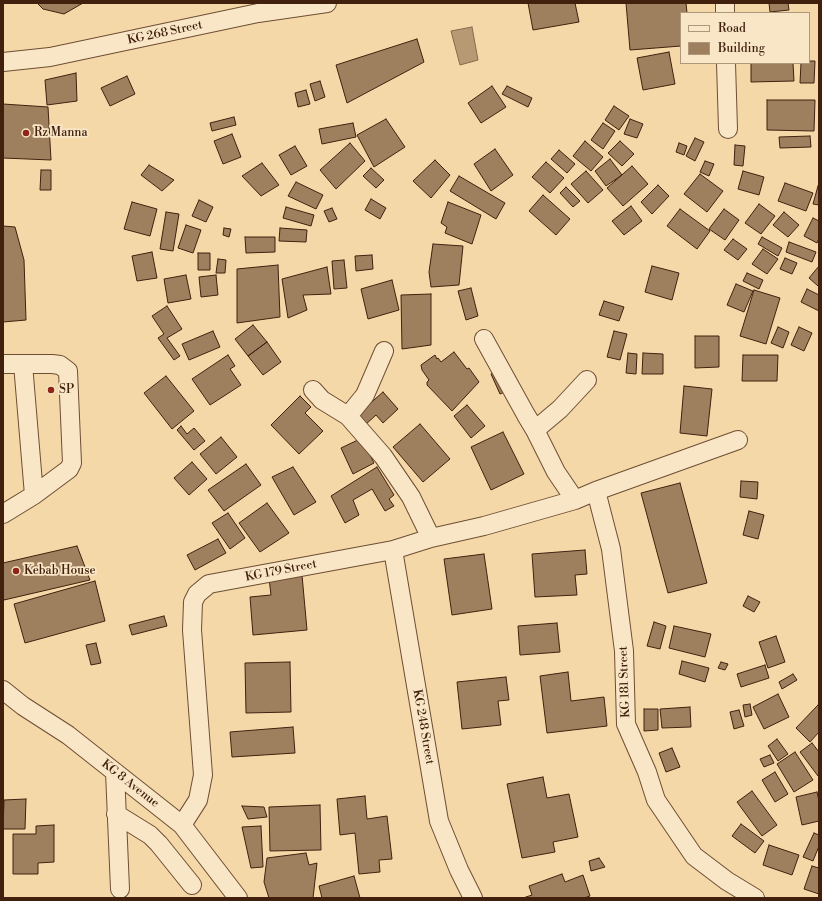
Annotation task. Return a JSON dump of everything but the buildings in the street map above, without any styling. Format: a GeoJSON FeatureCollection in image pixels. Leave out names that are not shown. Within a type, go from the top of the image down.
{"type":"FeatureCollection","features":[{"type":"Feature","properties":{"kind":"street","name":"KG 268 Street"},"geometry":{"type":"LineString","coordinates":[[3,62],[50,57],[258,13],[327,3]]}},
{"type":"Feature","properties":{"kind":"street"},"geometry":{"type":"LineString","coordinates":[[726,64],[728,129]]}},
{"type":"Feature","properties":{"kind":"street"},"geometry":{"type":"LineString","coordinates":[[484,339],[535,430],[556,472],[576,500]]}},
{"type":"Feature","properties":{"kind":"street"},"geometry":{"type":"LineString","coordinates":[[348,416],[365,395],[384,351]]}},
{"type":"Feature","properties":{"kind":"street"},"geometry":{"type":"LineString","coordinates":[[3,364],[52,364],[60,365],[68,371],[72,463],[69,469],[34,495],[3,514]]}},
{"type":"Feature","properties":{"kind":"street"},"geometry":{"type":"LineString","coordinates":[[23,364],[34,495]]}},
{"type":"Feature","properties":{"kind":"street"},"geometry":{"type":"LineString","coordinates":[[535,430],[560,409],[587,380]]}},
{"type":"Feature","properties":{"kind":"street"},"geometry":{"type":"LineString","coordinates":[[313,390],[322,400],[348,416],[383,456],[411,497],[431,538]]}},
{"type":"Feature","properties":{"kind":"street","name":"KG 179 Street"},"geometry":{"type":"LineString","coordinates":[[182,825],[198,800],[203,775],[192,630],[193,602],[197,594],[210,584],[393,550],[431,538],[484,526],[576,500],[596,491],[738,440]]}},
{"type":"Feature","properties":{"kind":"street","name":"KG 181 Street"},"geometry":{"type":"LineString","coordinates":[[596,491],[611,549],[624,651],[626,724],[647,772],[656,800],[694,856],[727,881],[755,898]]}},
{"type":"Feature","properties":{"kind":"street","name":"KG 248 Street"},"geometry":{"type":"LineString","coordinates":[[393,550],[439,821],[459,870],[473,898]]}},
{"type":"Feature","properties":{"kind":"street","name":"KG 8 Avenue"},"geometry":{"type":"LineString","coordinates":[[3,690],[24,706],[68,735],[182,825],[238,898]]}},
{"type":"Feature","properties":{"kind":"street"},"geometry":{"type":"LineString","coordinates":[[114,772],[120,890]]}},
{"type":"Feature","properties":{"kind":"street"},"geometry":{"type":"LineString","coordinates":[[116,814],[150,835],[192,885]]}},
{"type":"Feature","properties":{"kind":"shaded area"},"geometry":{"type":"Polygon","coordinates":[[[472,27],[478,60],[460,65],[451,31],[472,27]]]}},
{"type":"Feature","properties":{"kind":"place","name":"Rz Manna"},"geometry":{"type":"Point","coordinates":[26,133]}},
{"type":"Feature","properties":{"kind":"place","name":"SP"},"geometry":{"type":"Point","coordinates":[51,390]}},
{"type":"Feature","properties":{"kind":"place","name":"Kebab House"},"geometry":{"type":"Point","coordinates":[16,571]}}]}
